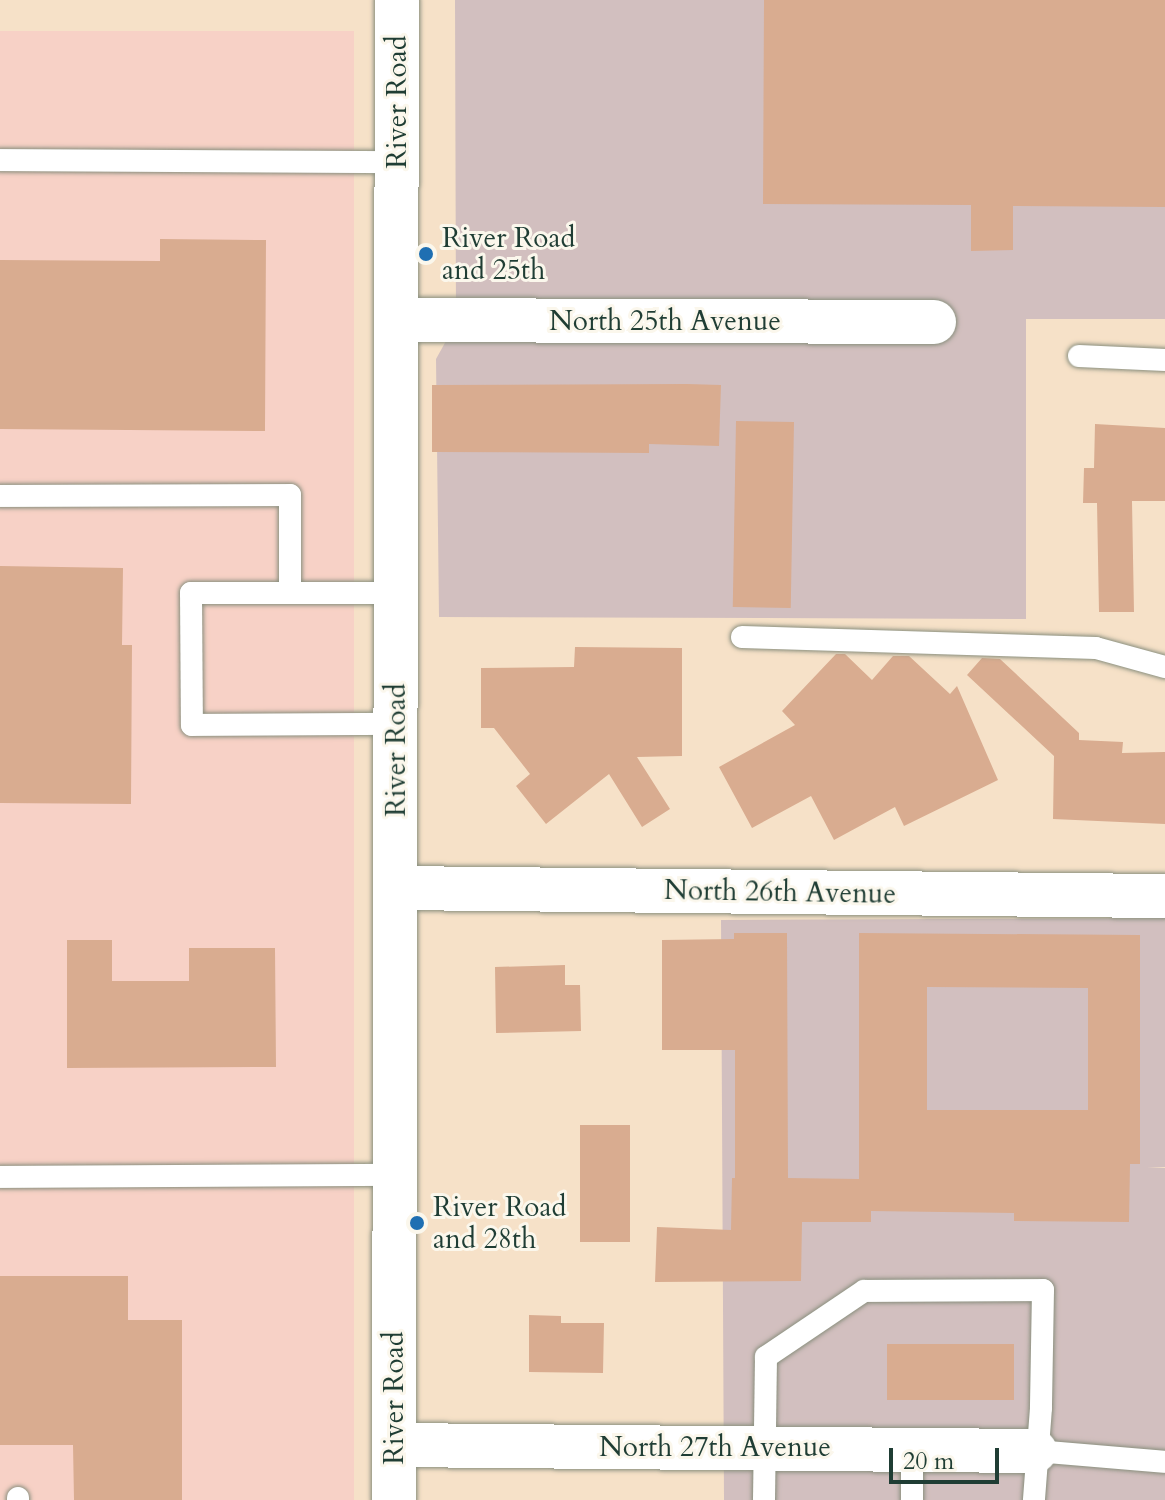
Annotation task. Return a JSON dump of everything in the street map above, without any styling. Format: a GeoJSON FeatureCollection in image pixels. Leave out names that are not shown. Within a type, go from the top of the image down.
{"type":"FeatureCollection","features":[{"type":"Feature","properties":{"kind":"street","name":"River Road"},"geometry":{"type":"LineString","coordinates":[[394,1500],[397,0]]}},
{"type":"Feature","properties":{"kind":"street","name":"North 25th Avenue"},"geometry":{"type":"LineString","coordinates":[[396,320],[934,322]]}},
{"type":"Feature","properties":{"kind":"street","name":"North 26th Avenue"},"geometry":{"type":"LineString","coordinates":[[396,888],[1165,896]]}},
{"type":"Feature","properties":{"kind":"street","name":"North 27th Avenue"},"geometry":{"type":"LineString","coordinates":[[394,1445],[1035,1451]]}},
{"type":"Feature","properties":{"kind":"lane"},"geometry":{"type":"LineString","coordinates":[[0,160],[397,162]]}},
{"type":"Feature","properties":{"kind":"lane"},"geometry":{"type":"LineString","coordinates":[[1079,356],[1165,360]]}},
{"type":"Feature","properties":{"kind":"lane"},"geometry":{"type":"LineString","coordinates":[[0,496],[290,495],[290,593]]}},
{"type":"Feature","properties":{"kind":"lane"},"geometry":{"type":"LineString","coordinates":[[396,593],[191,593],[192,725],[396,724]]}},
{"type":"Feature","properties":{"kind":"lane"},"geometry":{"type":"LineString","coordinates":[[742,637],[1096,648],[1165,667]]}},
{"type":"Feature","properties":{"kind":"lane"},"geometry":{"type":"LineString","coordinates":[[0,1177],[395,1175]]}},
{"type":"Feature","properties":{"kind":"lane"},"geometry":{"type":"LineString","coordinates":[[764,1500],[766,1357],[864,1291],[1043,1290],[1041,1408],[1035,1451],[1034,1500]]}},
{"type":"Feature","properties":{"kind":"lane"},"geometry":{"type":"LineString","coordinates":[[912,1449],[912,1500]]}},
{"type":"Feature","properties":{"kind":"lane"},"geometry":{"type":"LineString","coordinates":[[1035,1451],[1165,1462]]}},
{"type":"Feature","properties":{"kind":"shaded area"},"geometry":{"type":"Polygon","coordinates":[[[455,0],[1165,0],[1165,319],[1026,319],[1026,619],[439,617],[436,359],[456,323],[455,0]]]}},
{"type":"Feature","properties":{"kind":"shaded area"},"geometry":{"type":"Polygon","coordinates":[[[0,31],[354,31],[354,1500],[0,1500],[0,31]]]}},
{"type":"Feature","properties":{"kind":"shaded area"},"geometry":{"type":"Polygon","coordinates":[[[1165,918],[1165,1167],[1147,1167],[1165,1168],[1165,1500],[724,1500],[721,920],[1165,918]]]}},
{"type":"Feature","properties":{"kind":"building"},"geometry":{"type":"Polygon","coordinates":[[[764,0],[1165,0],[1165,207],[1013,206],[1013,250],[971,251],[971,205],[763,204],[764,0]]]}},
{"type":"Feature","properties":{"kind":"building"},"geometry":{"type":"Polygon","coordinates":[[[160,239],[266,240],[265,431],[0,429],[0,260],[160,261],[160,239]]]}},
{"type":"Feature","properties":{"kind":"building"},"geometry":{"type":"Polygon","coordinates":[[[432,385],[721,385],[719,446],[649,444],[649,453],[432,452],[432,385]]]}},
{"type":"Feature","properties":{"kind":"building"},"geometry":{"type":"Polygon","coordinates":[[[736,421],[794,422],[791,608],[733,607],[736,421]]]}},
{"type":"Feature","properties":{"kind":"building"},"geometry":{"type":"Polygon","coordinates":[[[1095,424],[1165,428],[1165,501],[1132,501],[1134,612],[1099,612],[1097,503],[1083,503],[1084,468],[1094,468],[1095,424]]]}},
{"type":"Feature","properties":{"kind":"building"},"geometry":{"type":"Polygon","coordinates":[[[0,566],[123,568],[122,645],[132,645],[131,804],[0,803],[0,566]]]}},
{"type":"Feature","properties":{"kind":"building"},"geometry":{"type":"Polygon","coordinates":[[[575,647],[682,648],[682,756],[637,757],[670,809],[642,827],[609,774],[546,824],[516,786],[530,774],[494,728],[481,728],[481,668],[574,667],[575,647]]]}},
{"type":"Feature","properties":{"kind":"building"},"geometry":{"type":"Polygon","coordinates":[[[836,654],[845,654],[872,680],[893,656],[909,656],[950,694],[957,686],[998,780],[904,826],[895,807],[834,840],[811,796],[752,828],[719,767],[795,725],[782,711],[836,654]]]}},
{"type":"Feature","properties":{"kind":"building"},"geometry":{"type":"Polygon","coordinates":[[[982,658],[1000,659],[1079,733],[1079,740],[1123,742],[1122,753],[1165,752],[1165,824],[1053,819],[1054,756],[967,675],[982,658]]]}},
{"type":"Feature","properties":{"kind":"building"},"geometry":{"type":"Polygon","coordinates":[[[734,933],[787,933],[788,1178],[859,1179],[859,933],[1140,935],[1140,1164],[1130,1164],[1129,1222],[1014,1221],[1014,1213],[871,1211],[871,1222],[802,1222],[801,1281],[655,1282],[657,1227],[731,1230],[732,1178],[735,1178],[735,1050],[662,1050],[662,940],[734,939],[734,933]],[[927,987],[927,1110],[1088,1110],[1088,988],[927,987]]]}},
{"type":"Feature","properties":{"kind":"building"},"geometry":{"type":"Polygon","coordinates":[[[67,940],[112,940],[112,981],[189,981],[189,948],[275,948],[276,1067],[67,1068],[67,940]]]}},
{"type":"Feature","properties":{"kind":"building"},"geometry":{"type":"Polygon","coordinates":[[[565,965],[565,985],[580,985],[581,1031],[496,1033],[495,967],[565,965]]]}},
{"type":"Feature","properties":{"kind":"building"},"geometry":{"type":"Polygon","coordinates":[[[580,1125],[630,1125],[630,1242],[580,1242],[580,1125]]]}},
{"type":"Feature","properties":{"kind":"building"},"geometry":{"type":"Polygon","coordinates":[[[0,1276],[128,1276],[128,1320],[182,1320],[182,1500],[74,1500],[73,1445],[0,1445],[0,1276]]]}},
{"type":"Feature","properties":{"kind":"building"},"geometry":{"type":"Polygon","coordinates":[[[529,1315],[561,1316],[561,1323],[604,1323],[603,1373],[529,1372],[529,1315]]]}},
{"type":"Feature","properties":{"kind":"building"},"geometry":{"type":"Polygon","coordinates":[[[887,1344],[1014,1344],[1014,1400],[887,1400],[887,1344]]]}},
{"type":"Feature","properties":{"kind":"place","name":"River Road and 25th"},"geometry":{"type":"Point","coordinates":[426,254]}},
{"type":"Feature","properties":{"kind":"place","name":"River Road and 28th"},"geometry":{"type":"Point","coordinates":[417,1223]}}]}
